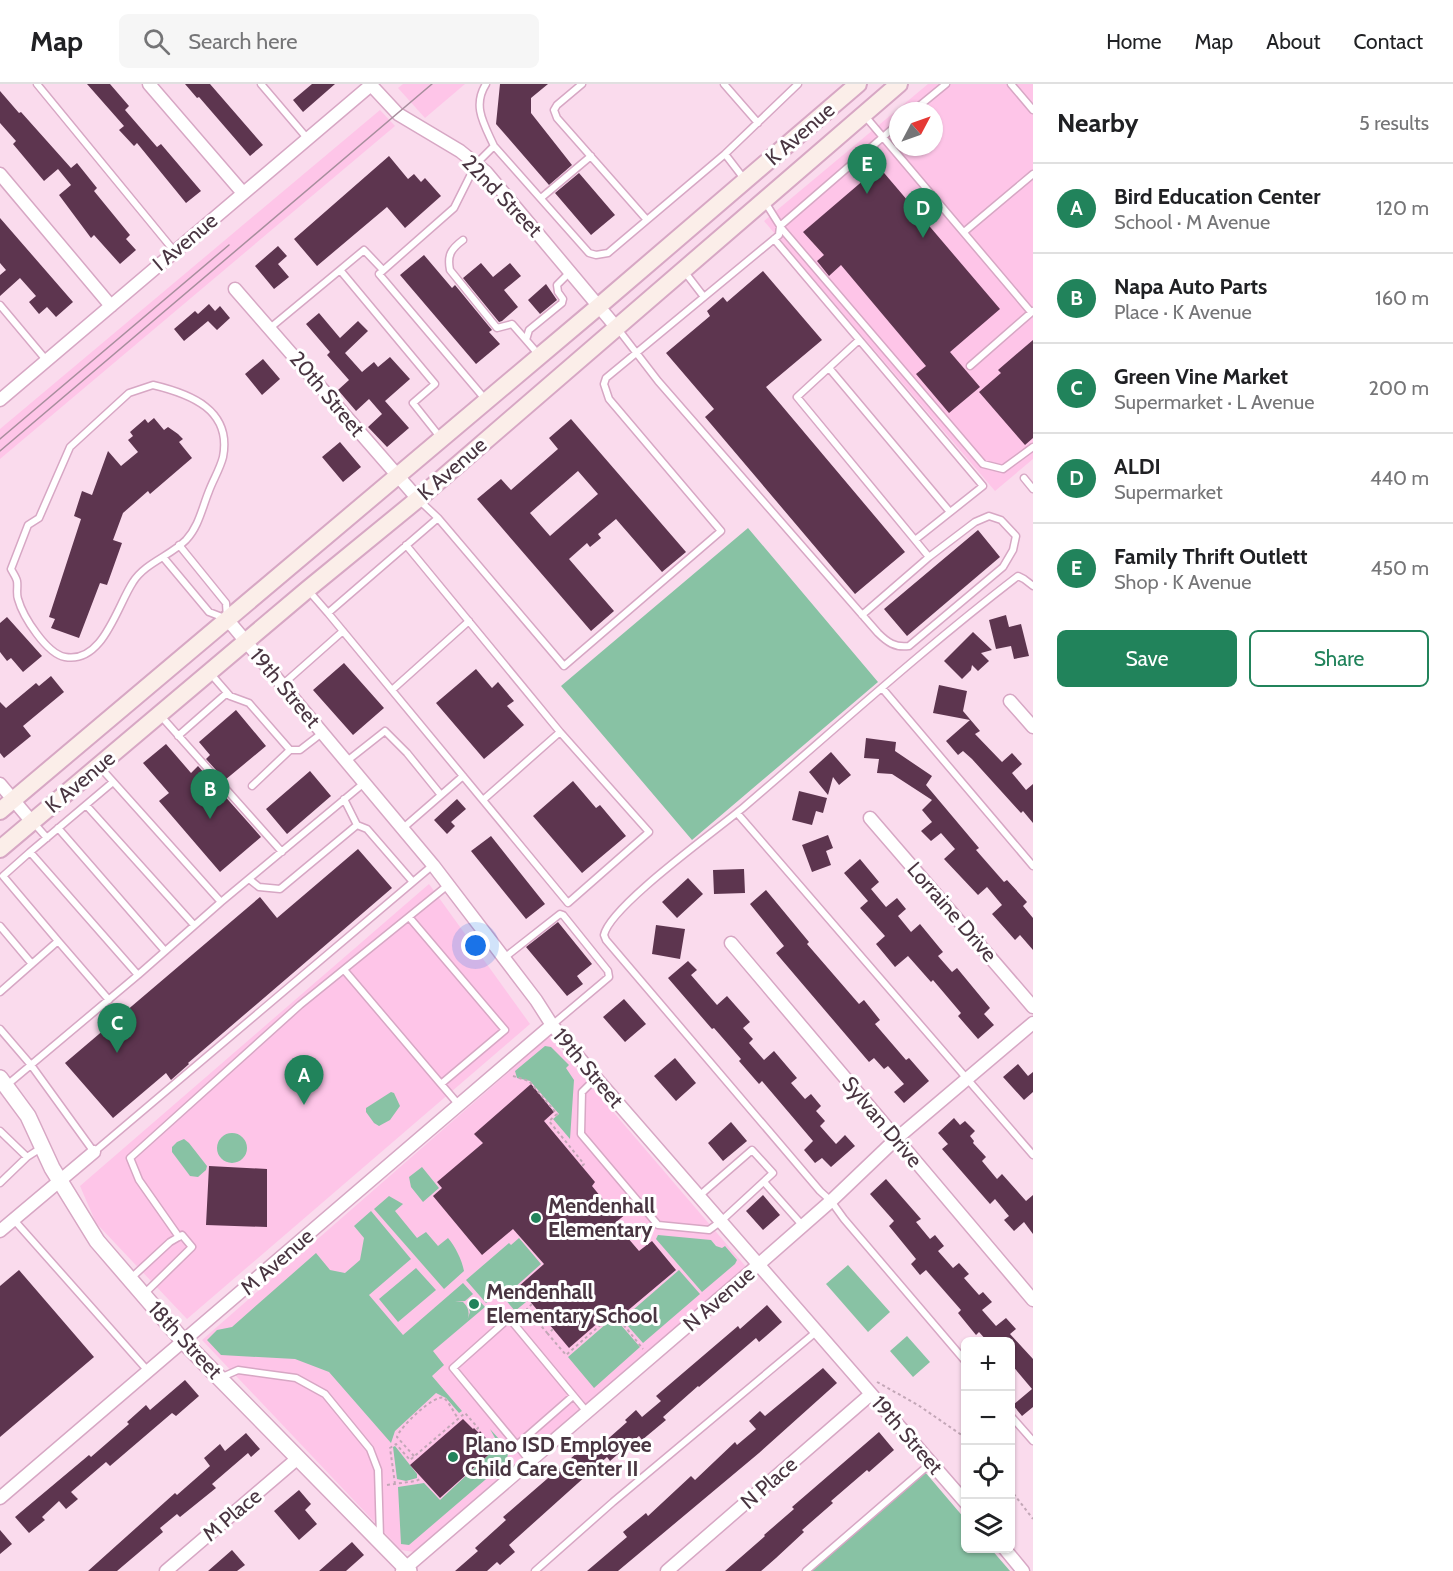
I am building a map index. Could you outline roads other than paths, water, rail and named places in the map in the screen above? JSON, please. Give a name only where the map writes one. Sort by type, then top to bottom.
[{"type":"main road","name":"K Avenue","points":[[0,849],[418,499],[899,84]]},
{"type":"main road","name":"K Avenue","points":[[0,810],[599,306],[851,88]]},
{"type":"main road","points":[[851,88],[864,115]]},
{"type":"main road","points":[[746,180],[764,201]]},
{"type":"street","points":[[149,84],[243,193]]},
{"type":"street","name":"I Avenue","points":[[0,400],[371,84]]},
{"type":"street","name":"22nd Street","points":[[371,84],[398,114],[460,151],[486,172],[616,327]]},
{"type":"street","points":[[0,174],[111,306]]},
{"type":"street","name":"20th Street","points":[[235,289],[418,499]]},
{"type":"street","name":"19th Street","points":[[227,619],[432,865],[552,1025],[596,1078],[963,1499]]},
{"type":"street","points":[[1010,701],[1033,727]]},
{"type":"street","points":[[0,784],[33,822]]},
{"type":"street","name":"Lorraine Drive","points":[[870,818],[1033,1007]]},
{"type":"street","name":"Sylvan Drive","points":[[731,943],[1033,1300]]},
{"type":"street","name":"N Avenue","points":[[405,1570],[758,1265],[897,1139],[1033,1023]]},
{"type":"street","name":"M Avenue","points":[[0,1498],[552,1025]]},
{"type":"street","name":"18th Street","points":[[3,1082],[28,1116],[59,1181],[97,1241],[184,1342],[405,1570]]},
{"type":"street","points":[[1,1229],[94,1152]]},
{"type":"street","name":"N Place","points":[[667,1571],[872,1394]]},
{"type":"street","name":"M Place","points":[[166,1571],[298,1458]]},
{"type":"street","points":[[1008,1553],[1023,1571]]},
{"type":"lane","points":[[37,84],[175,252]]},
{"type":"lane","points":[[261,84],[307,138]]},
{"type":"lane","points":[[486,84],[478,105],[494,146],[589,253],[596,255],[608,253],[647,220],[725,153],[798,84]]},
{"type":"lane","points":[[582,84],[557,105],[554,110],[557,118],[647,220]]},
{"type":"lane","points":[[724,84],[758,123]]},
{"type":"lane","points":[[924,102],[946,84]]},
{"type":"lane","points":[[1011,84],[1033,110]]},
{"type":"lane","points":[[864,115],[1032,311],[970,366]]},
{"type":"lane","points":[[418,499],[438,518],[564,666],[721,531],[609,399],[604,384],[606,378],[779,235],[780,226],[889,131]]},
{"type":"lane","points":[[486,401],[379,274],[454,208],[476,164],[494,146]]},
{"type":"lane","points":[[725,153],[746,180]]},
{"type":"lane","points":[[541,198],[591,156]]},
{"type":"lane","points":[[964,232],[1033,174]]},
{"type":"lane","points":[[764,201],[780,226],[983,464],[1003,469],[1033,447]]},
{"type":"lane","points":[[774,239],[983,486],[915,540]]},
{"type":"lane","points":[[463,240],[452,248],[448,258],[450,270],[497,328],[512,324],[540,356]]},
{"type":"lane","points":[[270,328],[364,250],[383,270]]},
{"type":"lane","points":[[340,270],[435,384],[413,403],[441,439]]},
{"type":"lane","points":[[526,340],[529,330],[562,303],[557,285],[571,271]]},
{"type":"lane","points":[[684,271],[704,297]]},
{"type":"lane","points":[[0,305],[47,361]]},
{"type":"lane","points":[[616,327],[658,381],[862,615],[886,641],[899,648],[909,646],[1003,567],[1013,550],[1016,536],[1001,520],[989,516],[975,522],[929,557],[862,615]]},
{"type":"lane","points":[[859,340],[797,397],[929,557]]},
{"type":"lane","points":[[829,368],[950,512]]},
{"type":"lane","points":[[153,386],[174,390],[199,400],[213,415],[222,431],[224,442],[222,459],[195,529],[164,558],[142,570],[101,640],[88,654],[78,658],[63,657],[51,651],[40,638],[17,598],[17,582],[11,569],[28,525],[39,518],[70,447],[129,393],[153,386]]},
{"type":"lane","points":[[1024,478],[1033,489]]},
{"type":"lane","points":[[328,613],[438,518]]},
{"type":"lane","points":[[164,558],[209,612],[227,619],[226,603],[179,545]]},
{"type":"lane","points":[[308,589],[568,903],[649,832],[560,732],[406,545]]},
{"type":"lane","points":[[961,1356],[851,1228],[831,1200],[820,1191],[668,1014],[606,940],[604,934],[609,923],[633,898],[1018,576],[1033,586]]},
{"type":"lane","points":[[392,690],[469,621]]},
{"type":"lane","points":[[282,685],[343,631]]},
{"type":"lane","points":[[209,673],[230,696],[249,703],[290,750]]},
{"type":"lane","points":[[882,688],[1033,866]]},
{"type":"lane","points":[[178,736],[227,693]]},
{"type":"lane","points":[[159,715],[282,852]]},
{"type":"lane","points":[[346,762],[385,731],[407,753],[441,795]]},
{"type":"lane","points":[[483,800],[560,732]]},
{"type":"lane","points":[[252,786],[290,750],[300,750],[322,733]]},
{"type":"lane","points":[[99,766],[221,903]]},
{"type":"lane","points":[[402,829],[463,776]]},
{"type":"lane","points":[[109,1000],[3,876],[113,782]]},
{"type":"lane","points":[[3,1082],[31,1065],[364,783]]},
{"type":"lane","points":[[344,799],[357,825],[367,829],[413,882]]},
{"type":"lane","points":[[87,804],[194,926]]},
{"type":"lane","points":[[737,813],[1033,1155]]},
{"type":"lane","points":[[33,822],[46,838]]},
{"type":"lane","points":[[249,879],[259,887],[280,889],[357,825]]},
{"type":"lane","points":[[58,828],[165,951]]},
{"type":"lane","points":[[30,852],[138,975]]},
{"type":"lane","points":[[0,1029],[31,1065],[94,1152],[432,865]]},
{"type":"lane","points":[[0,887],[8,881]]},
{"type":"lane","points":[[178,1237],[140,1180],[130,1158],[300,1005],[345,971],[448,885]]},
{"type":"lane","points":[[504,958],[560,914],[608,971],[609,977],[552,1025]]},
{"type":"lane","points":[[409,917],[505,1030],[441,1084]]},
{"type":"lane","points":[[0,926],[32,964]]},
{"type":"lane","points":[[0,992],[58,941]]},
{"type":"lane","points":[[345,971],[459,1105]]},
{"type":"lane","points":[[596,1078],[582,1092],[581,1134],[658,1225],[709,1230],[764,1182],[772,1171],[752,1150],[699,1196]]},
{"type":"lane","points":[[0,1131],[27,1157]]},
{"type":"lane","points":[[0,1183],[27,1157],[43,1147]]},
{"type":"lane","points":[[764,1182],[802,1226]]},
{"type":"lane","points":[[13,1220],[149,1372]]},
{"type":"lane","points":[[130,1279],[170,1242],[182,1235],[192,1247],[143,1294]]},
{"type":"lane","points":[[531,1461],[453,1368],[509,1318],[587,1412]]},
{"type":"lane","points":[[536,1571],[613,1502],[816,1332]]},
{"type":"lane","points":[[220,1378],[238,1370],[296,1378],[324,1394],[370,1449],[378,1470],[380,1536],[378,1540]]},
{"type":"lane","points":[[517,1445],[573,1396]]},
{"type":"lane","points":[[1015,1420],[1033,1441]]},
{"type":"lane","points":[[806,1571],[932,1463]]},
{"type":"tram line","points":[[0,451],[432,84]]},
{"type":"tram line","points":[[0,439],[229,245]]},
{"type":"place","name":"Family Thrift Outlett","points":[[867,194]]},
{"type":"place","name":"ALDI","points":[[923,238]]},
{"type":"place","name":"Napa Auto Parts","points":[[210,819]]},
{"type":"place","name":"Green Vine Market","points":[[117,1053]]},
{"type":"place","name":"Bird Education Center","points":[[304,1105]]},
{"type":"place","name":"Mendenhall Elementary","points":[[536,1218]]},
{"type":"place","name":"Mendenhall Elementary School","points":[[474,1304]]},
{"type":"place","name":"Plano ISD Employee Child Care Center II","points":[[453,1457]]}]
